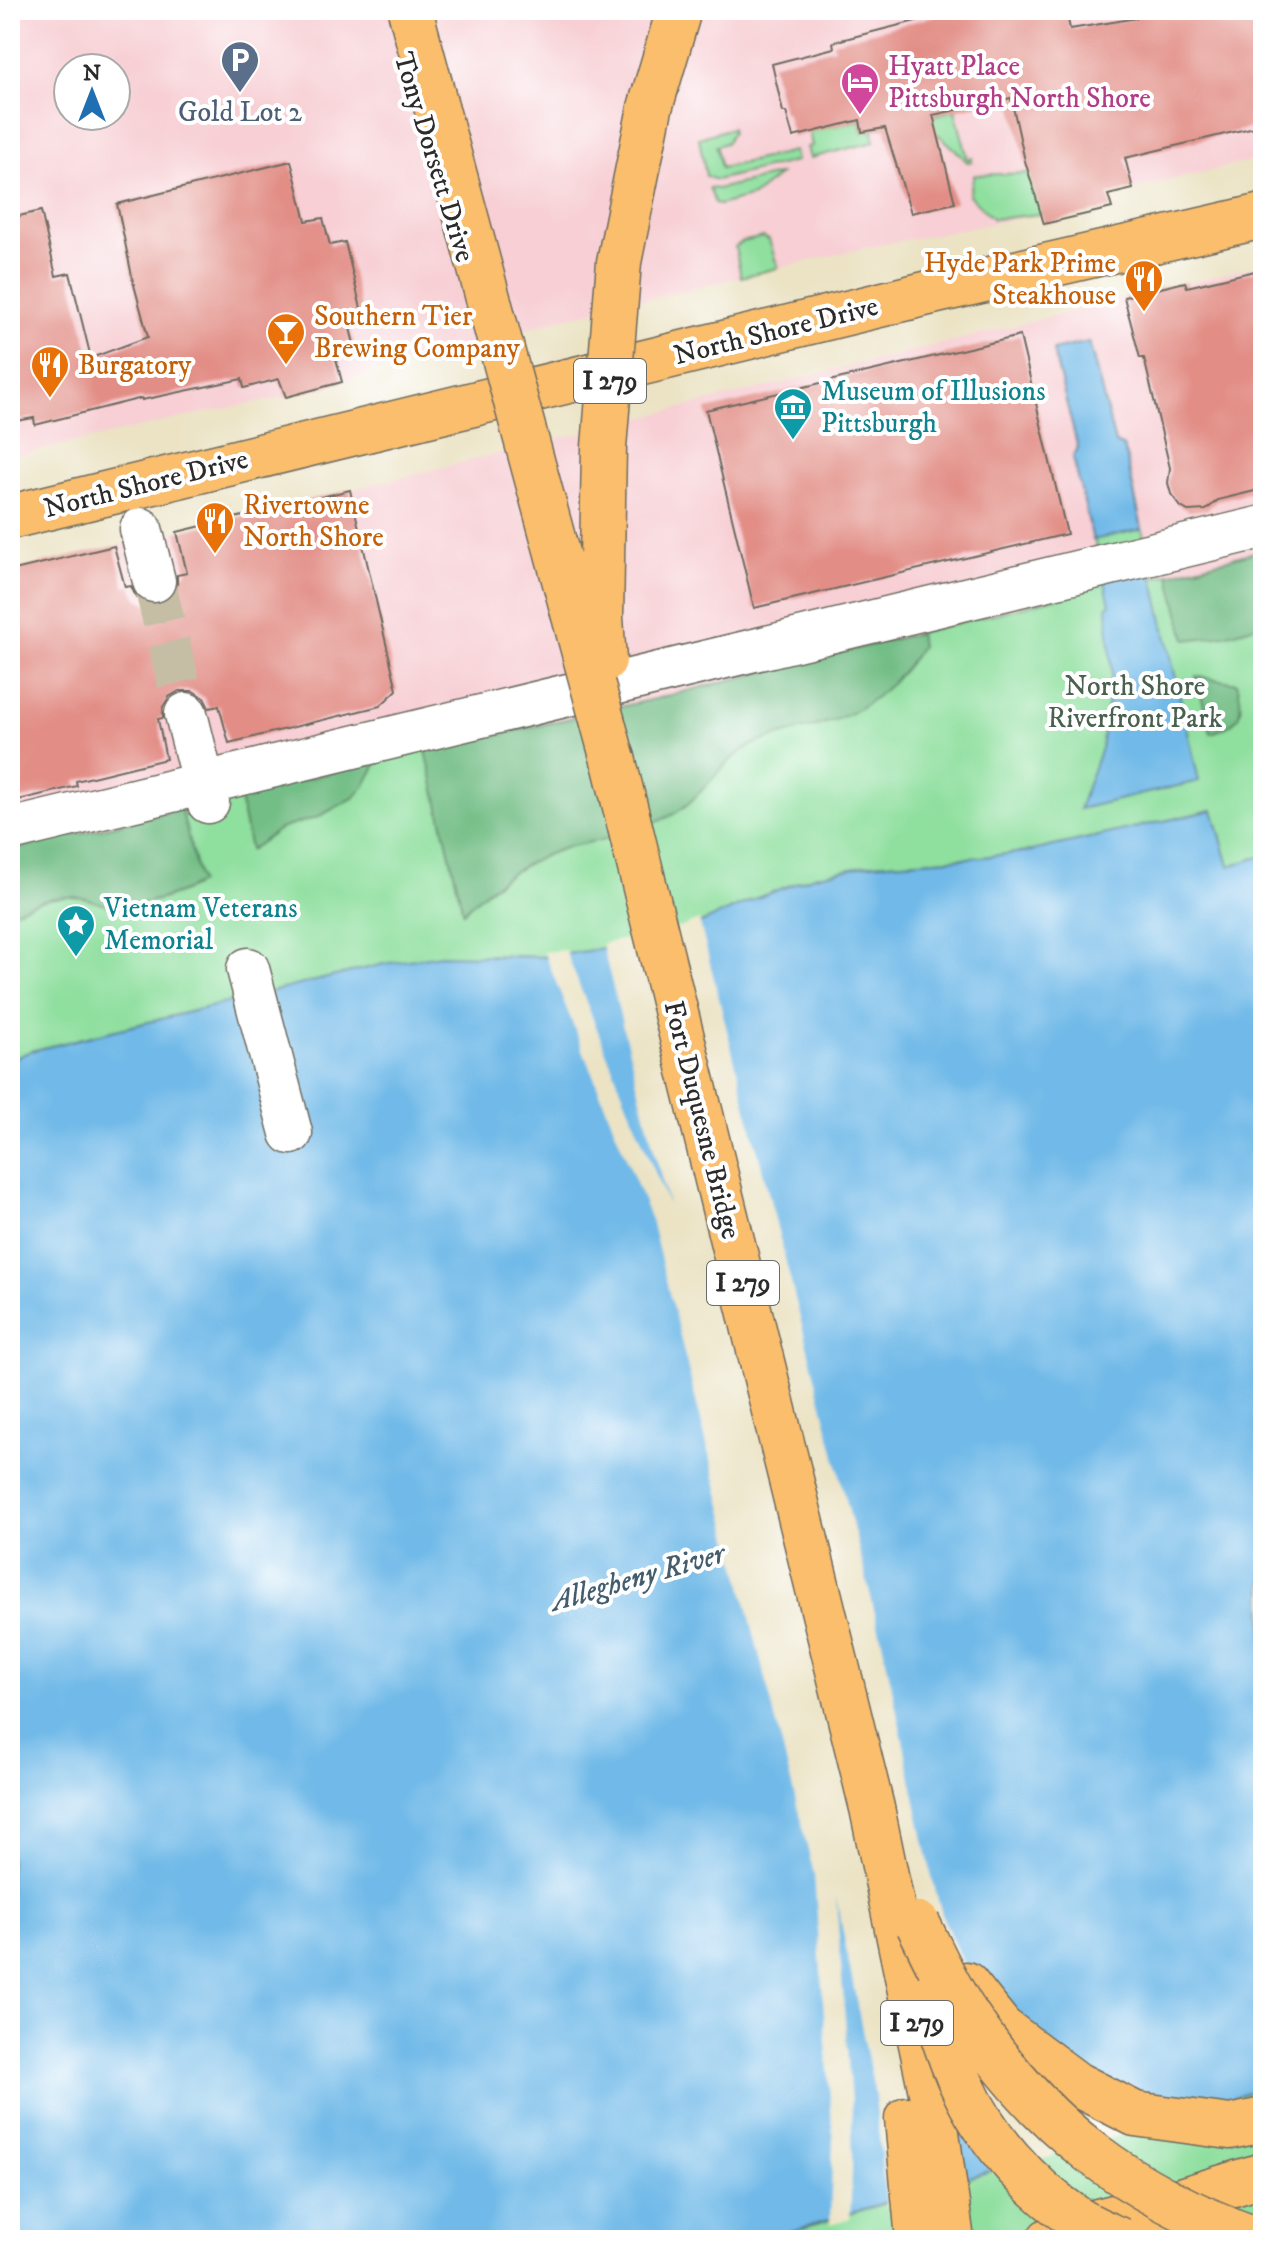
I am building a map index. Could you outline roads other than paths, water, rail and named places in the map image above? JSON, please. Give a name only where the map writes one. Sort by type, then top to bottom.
[{"type":"main road","points":[[398,10],[476,230]]},
{"type":"main road","points":[[410,10],[613,759]]},
{"type":"main road","points":[[423,10],[476,230],[563,550],[613,759]]},
{"type":"main road","name":"I 279","points":[[613,759],[601,602],[604,447],[619,262],[650,108],[678,10]]},
{"type":"main road","name":"North Shore Drive","points":[[10,517],[937,291],[1263,216]]},
{"type":"main road","name":"Fort Duquesne Bridge","points":[[613,759],[871,1807]]},
{"type":"main road","points":[[871,1807],[918,1924],[961,2008],[1031,2099],[1092,2155],[1152,2194],[1214,2224],[1248,2228]]},
{"type":"main road","points":[[871,1807],[900,1918],[960,2082],[978,2117],[1000,2147],[1051,2200],[1078,2220],[1120,2240]]},
{"type":"main road","name":"I 279","points":[[871,1807],[903,2074],[918,2240]]},
{"type":"main road","name":"I 279","points":[[871,1807],[932,2097],[952,2240]]},
{"type":"main road","points":[[918,1924],[1001,2028],[1076,2084],[1135,2114],[1230,2127],[1263,2120]]},
{"type":"main road","points":[[929,1996],[979,2068],[1013,2107],[1069,2156],[1100,2177],[1139,2196],[1177,2211],[1248,2228]]},
{"type":"main road","points":[[1049,2240],[1074,2227],[1263,2175]]},
{"type":"main road","points":[[1105,2240],[1177,2201]]},
{"type":"street","name":"Tony Dorsett Drive","points":[[388,10],[508,397]]},
{"type":"street","points":[[10,830],[206,793],[1148,553],[1263,527]]},
{"type":"street","points":[[141,529],[154,581]]},
{"type":"street","points":[[186,714],[206,793]]},
{"type":"street","points":[[248,969],[291,1133]]},
{"type":"water","points":[[1089,342],[1115,443],[1124,447],[1142,529],[1093,540],[1073,457],[1078,448],[1053,350]]},
{"type":"water","points":[[1151,568],[1199,781],[1079,809],[1101,748],[1112,672],[1107,607],[1110,604],[1104,579]]},
{"type":"water","name":"Allegheny River","points":[[1213,810],[1229,866],[1263,856],[1263,2088],[762,2240],[10,2240],[10,1060],[31,1051],[384,964],[440,955],[547,957],[593,950],[683,931],[814,876],[871,864],[1032,851]]},
{"type":"tunnel","points":[[154,581],[186,714]]},
{"type":"place","name":"Gold Lot 2","points":[[240,94]]},
{"type":"place","name":"Hyatt Place Pittsburgh North Shore","points":[[860,116]]},
{"type":"place","name":"Hyde Park Prime Steakhouse","points":[[1144,313]]},
{"type":"place","name":"Southern Tier Brewing Company","points":[[286,366]]},
{"type":"place","name":"Burgatory","points":[[50,399]]},
{"type":"place","name":"Museum of Illusions Pittsburgh","points":[[793,441]]},
{"type":"place","name":"Rivertowne North Shore","points":[[215,555]]},
{"type":"place","name":"Vietnam Veterans Memorial","points":[[76,958]]},
{"type":"park label","name":"North Shore Riverfront Park","points":[[1135,702]]}]
